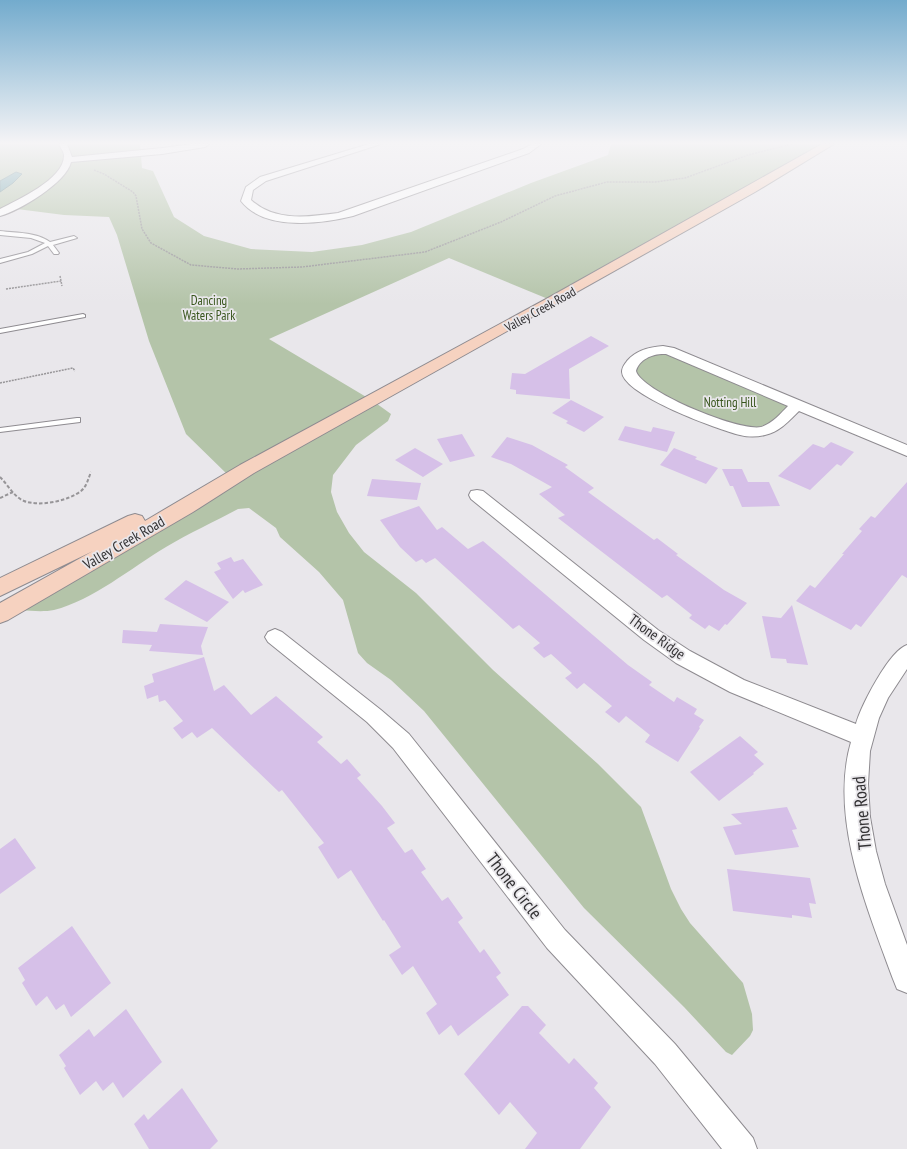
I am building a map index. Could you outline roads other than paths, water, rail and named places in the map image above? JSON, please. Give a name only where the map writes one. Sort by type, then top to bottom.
[{"type":"main road","name":"Valley Creek Road","points":[[0,614],[186,507],[247,469],[553,302],[738,198]]},
{"type":"main road","name":"Valley Creek Road","points":[[0,588],[176,501],[247,469]]},
{"type":"street","points":[[0,213],[28,198]]},
{"type":"street","points":[[247,198],[246,201],[251,207],[259,212],[274,216],[306,220],[349,214],[395,198]]},
{"type":"street","points":[[797,405],[771,428],[757,432],[742,431],[722,425],[646,391],[632,380],[628,372],[628,367],[650,351],[666,350],[907,451]]},
{"type":"street","name":"Thone Ridge","points":[[477,495],[651,635],[683,657],[737,686],[862,737]]},
{"type":"street","name":"Thone Circle","points":[[275,636],[374,716],[401,741],[542,922],[572,957],[665,1054],[742,1149]]},
{"type":"street","name":"Thone Road","points":[[907,653],[881,690],[868,719],[862,737],[858,757],[857,779],[862,841],[867,868],[882,917],[907,980]]},
{"type":"lane","points":[[0,233],[40,238],[54,248],[56,253]]},
{"type":"lane","points":[[0,261],[30,253],[48,244],[74,238]]},
{"type":"lane","points":[[0,331],[83,316]]},
{"type":"lane","points":[[0,430],[77,420]]},
{"type":"park label","name":"Dancing Waters Park","points":[[209,308]]},
{"type":"park label","name":"Notting Hill","points":[[730,402]]}]
